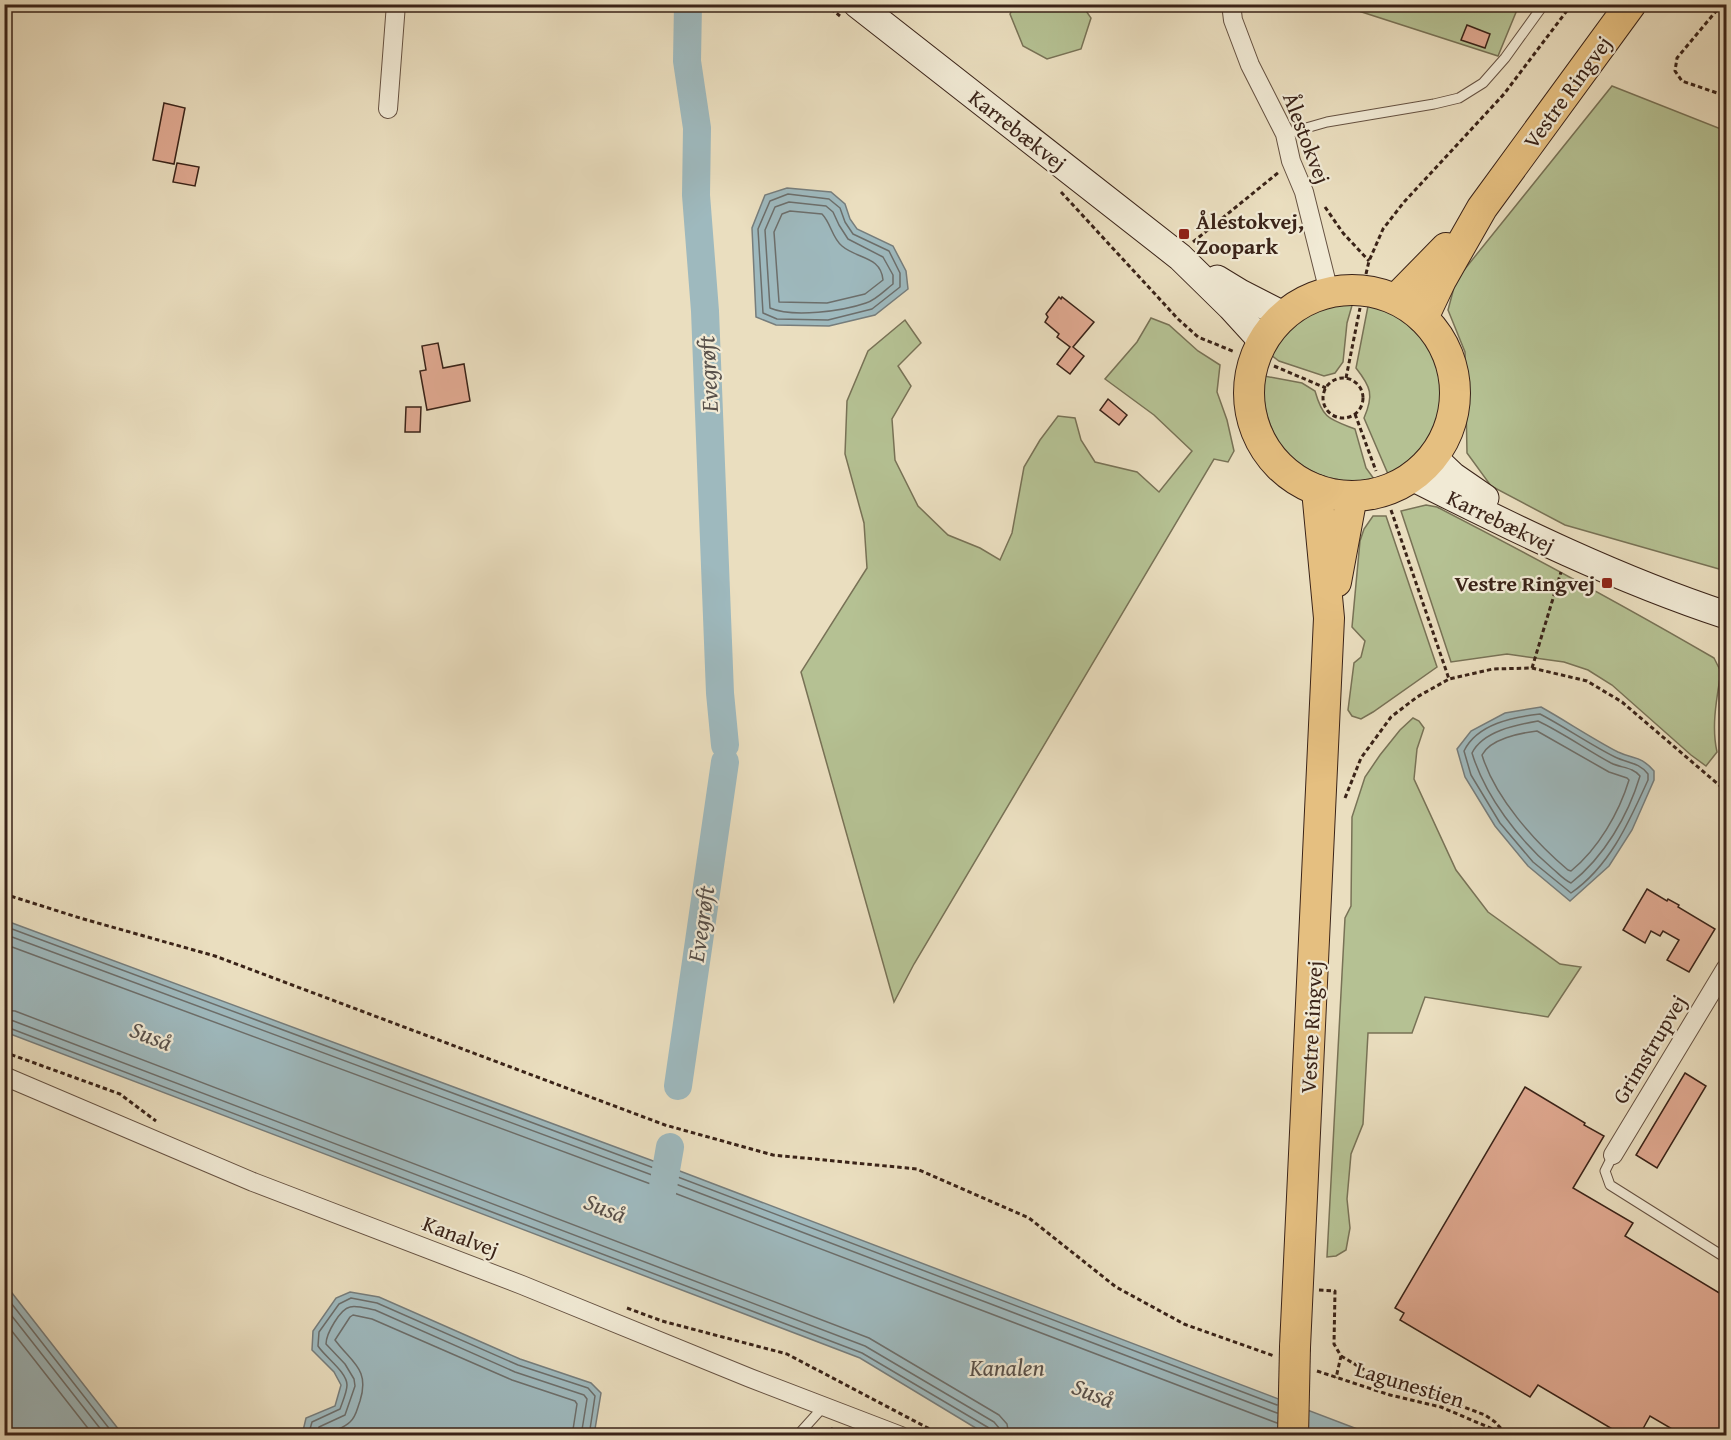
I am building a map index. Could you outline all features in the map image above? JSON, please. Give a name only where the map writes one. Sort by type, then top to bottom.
[{"type":"main road","name":"Vestre Ringvej","points":[[1396,299],[1426,271],[1482,208],[1631,4]]},
{"type":"main road","name":"Vestre Ringvej","points":[[1423,318],[1441,280],[1482,208]]},
{"type":"main road","points":[[1363,290],[1396,299],[1423,318],[1437,334],[1447,354],[1453,374],[1455,396],[1452,418],[1445,438],[1433,457],[1412,477],[1393,488],[1373,494],[1352,496],[1334,495],[1317,490],[1297,480],[1279,466],[1265,448],[1255,428],[1250,406],[1249,384],[1253,362],[1268,354],[1272,327],[1283,315],[1312,297],[1329,292],[1363,290]]},
{"type":"main road","name":"Vestre Ringvej","points":[[1317,490],[1329,618]]},
{"type":"main road","name":"Vestre Ringvej","points":[[1293,1436],[1288,1353],[1329,618],[1352,496]]},
{"type":"street","points":[[388,109],[396,4]]},
{"type":"street","name":"Ålestokvej","points":[[1231,4],[1233,21],[1250,64],[1284,134],[1291,161],[1304,192],[1329,292]]},
{"type":"street","name":"Karrebækvej","points":[[850,12],[1180,256],[1240,293],[1283,315]]},
{"type":"street","name":"Karrebækvej","points":[[1180,256],[1231,308],[1268,354]]},
{"type":"street","name":"Karrebækvej","points":[[1433,457],[1453,476],[1485,498],[1554,535],[1615,561],[1726,598]]},
{"type":"street","name":"Karrebækvej","points":[[1412,477],[1601,568],[1678,599],[1726,615]]},
{"type":"street","name":"Grimstrupvej","points":[[1613,1155],[1726,968]]},
{"type":"street","name":"Kanalvej","points":[[4,1076],[253,1182],[522,1285],[750,1378],[902,1436]]},
{"type":"lane","points":[[1505,4],[1511,6],[1511,4]]},
{"type":"lane","points":[[1284,134],[1327,122],[1459,98],[1483,83],[1505,58],[1544,4]]},
{"type":"lane","points":[[1613,1155],[1605,1171],[1610,1185],[1726,1258]]},
{"type":"lane","points":[[797,1436],[825,1406]]},
{"type":"path","points":[[825,4],[850,12]]},
{"type":"path","points":[[1366,274],[1383,229],[1404,202],[1504,94],[1572,4]]},
{"type":"path","points":[[1722,4],[1677,58],[1675,71],[1682,81],[1726,96]]},
{"type":"path","points":[[1180,256],[1194,241],[1291,161]]},
{"type":"path","points":[[1053,186],[1178,319],[1198,336],[1235,352]]},
{"type":"path","points":[[1304,192],[1325,207],[1343,233],[1369,261]]},
{"type":"path","points":[[1346,378],[1360,308]]},
{"type":"path","points":[[1268,354],[1326,388]]},
{"type":"path","points":[[1346,378],[1358,384],[1362,390],[1363,403],[1355,414],[1342,418],[1330,413],[1323,401],[1326,388],[1335,380],[1346,378]]},
{"type":"path","points":[[1355,414],[1376,471]]},
{"type":"path","points":[[1390,510],[1449,680]]},
{"type":"path","points":[[1532,668],[1561,570],[1567,573]]},
{"type":"path","points":[[1344,800],[1361,758],[1391,717],[1417,698],[1449,680],[1493,669],[1532,668],[1587,681],[1622,702],[1726,791]]},
{"type":"path","points":[[4,894],[215,956],[665,1125],[773,1155],[917,1168],[1029,1218],[1116,1287],[1184,1324],[1288,1353]]},
{"type":"path","points":[[4,1052],[120,1094],[158,1123]]},
{"type":"path","points":[[417,1226],[440,1232],[459,1242]]},
{"type":"path","name":"Lagunestien","points":[[1317,1290],[1335,1291],[1334,1344],[1341,1356],[1336,1378],[1390,1395],[1441,1407],[1508,1435]]},
{"type":"path","points":[[619,1305],[662,1321],[788,1354],[943,1436]]},
{"type":"path","points":[[1341,1356],[1373,1376],[1485,1415],[1508,1435]]},
{"type":"path","points":[[1314,1370],[1336,1378]]},
{"type":"green space","points":[[1015,5],[1082,5],[1091,18],[1081,49],[1047,59],[1023,46],[1010,14]]},
{"type":"green space","points":[[1340,5],[1519,5],[1498,56]]},
{"type":"green space","points":[[1612,86],[1726,131],[1726,571],[1565,525],[1491,486],[1467,453],[1465,352],[1448,310],[1456,280]]},
{"type":"green space","points":[[1353,302],[1347,323],[1343,362],[1335,373],[1324,376],[1279,361],[1271,355],[1284,334],[1301,319],[1321,308]]},
{"type":"green space","points":[[1373,304],[1401,317],[1422,336],[1436,359],[1442,383],[1440,409],[1431,434],[1414,456],[1388,474],[1364,418],[1370,397],[1368,386],[1356,368],[1368,306]]},
{"type":"green space","points":[[1151,318],[1169,325],[1198,351],[1220,365],[1217,392],[1227,420],[1234,451],[1228,462],[1214,459],[914,964],[894,1002],[801,672],[867,568],[864,523],[845,454],[847,401],[868,351],[905,320],[921,343],[898,366],[911,386],[892,419],[895,460],[918,506],[948,535],[980,548],[1000,560],[1012,533],[1024,467],[1058,416],[1075,418],[1081,440],[1095,462],[1137,472],[1159,492],[1192,451],[1154,415],[1105,379],[1137,342]]},
{"type":"green space","points":[[1264,376],[1302,383],[1315,391],[1328,417],[1355,429],[1366,468],[1374,479],[1350,481],[1327,477],[1308,469],[1291,457],[1278,441],[1269,422],[1264,400]]},
{"type":"green space","points":[[1426,505],[1437,507],[1507,543],[1714,658],[1721,672],[1716,701],[1715,742],[1717,752],[1706,766],[1612,685],[1588,670],[1564,662],[1507,654],[1451,662],[1401,511]]},
{"type":"green space","points":[[1373,516],[1386,516],[1437,667],[1361,719],[1352,716],[1348,710],[1354,663],[1361,657],[1365,641],[1352,627],[1360,541],[1364,529]]},
{"type":"green space","points":[[1413,718],[1419,721],[1424,728],[1417,749],[1414,779],[1456,870],[1488,912],[1560,964],[1581,967],[1548,1017],[1425,997],[1412,1033],[1368,1033],[1363,1124],[1351,1154],[1347,1199],[1350,1228],[1346,1250],[1336,1256],[1327,1257],[1345,918],[1351,906],[1352,817],[1365,777],[1400,730]]},
{"type":"water","points":[[787,188],[831,192],[845,204],[850,219],[857,229],[893,246],[906,271],[908,289],[875,315],[829,326],[776,325],[756,317],[752,228],[765,195]]},
{"type":"water","points":[[1541,707],[1618,752],[1641,760],[1654,771],[1654,780],[1632,830],[1609,866],[1570,901],[1528,866],[1495,826],[1465,777],[1457,749],[1471,731],[1505,713]]},
{"type":"water","name":"Kanalen","points":[[4,920],[664,1165],[1373,1435],[993,1435],[979,1430],[860,1358],[5,1032]]},
{"type":"water","points":[[5,1284],[123,1435],[5,1435]]},
{"type":"water","points":[[350,1292],[379,1297],[520,1359],[591,1383],[601,1393],[594,1435],[302,1435],[306,1418],[335,1406],[341,1385],[334,1372],[312,1350],[313,1331],[336,1298]]},
{"type":"building","points":[[1467,25],[1490,34],[1485,48],[1461,40]]},
{"type":"building","points":[[164,103],[185,108],[174,164],[153,160]]},
{"type":"building","points":[[177,163],[199,167],[195,186],[173,182]]},
{"type":"building","points":[[1059,297],[1094,322],[1073,347],[1084,356],[1070,374],[1057,364],[1070,347],[1057,337],[1059,334],[1045,322],[1048,317],[1046,314]]},
{"type":"building","points":[[438,343],[443,368],[464,364],[470,401],[427,410],[420,371],[426,370],[422,346]]},
{"type":"building","points":[[1108,399],[1127,415],[1119,425],[1100,410]]},
{"type":"building","points":[[406,407],[421,407],[420,432],[405,432]]},
{"type":"building","points":[[1647,889],[1679,905],[1678,907],[1715,929],[1689,972],[1667,960],[1679,940],[1663,931],[1660,936],[1651,931],[1645,943],[1623,930]]},
{"type":"building","points":[[1685,1073],[1706,1086],[1657,1168],[1636,1155]]},
{"type":"building","points":[[1525,1087],[1604,1136],[1573,1188],[1633,1223],[1625,1236],[1726,1297],[1726,1417],[1715,1436],[1684,1436],[1650,1416],[1639,1436],[1624,1436],[1538,1385],[1530,1397],[1400,1320],[1404,1313],[1395,1308]]},
{"type":"waterway","name":"Evegrøft","points":[[688,4],[687,61],[697,128],[696,195],[705,311],[720,693],[725,745]]},
{"type":"waterway","name":"Evegrøft","points":[[678,1086],[725,762]]},
{"type":"waterway","name":"Evegrøft","points":[[660,1204],[670,1147]]},
{"type":"place","name":"Ålestokvej, Zoopark","points":[[1184,234]]},
{"type":"place","name":"Vestre Ringvej","points":[[1607,583]]},
{"type":"water label","name":"Suså","points":[[151,1036]]},
{"type":"water label","name":"Suså","points":[[605,1208]]},
{"type":"water label","name":"Suså","points":[[1093,1393]]}]
